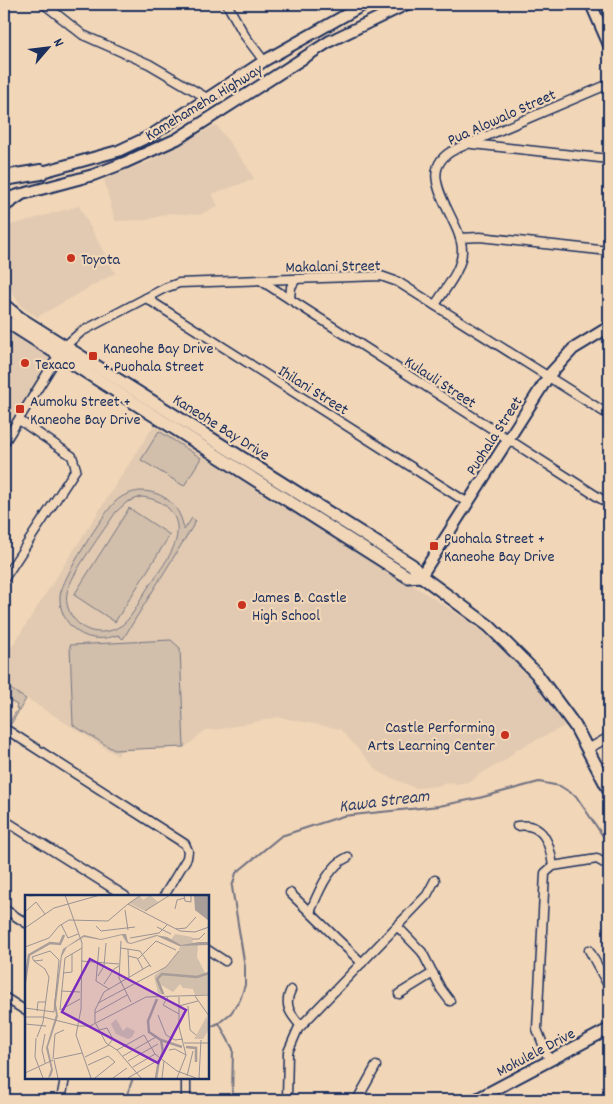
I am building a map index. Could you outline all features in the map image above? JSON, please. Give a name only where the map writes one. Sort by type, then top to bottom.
[{"type":"highway","points":[[4,178],[41,172]]},
{"type":"main road","name":"Kamehameha Highway","points":[[4,199],[65,183],[133,159],[177,139],[315,50],[364,23],[407,4]]},
{"type":"main road","points":[[591,4],[609,45]]},
{"type":"main road","name":"Kamehameha Highway","points":[[4,185],[60,166],[118,151],[143,139],[264,61],[362,5]]},
{"type":"main road","points":[[362,5],[364,23]]},
{"type":"main road","points":[[208,98],[218,113]]},
{"type":"main road","points":[[60,166],[65,183]]},
{"type":"main road","points":[[4,206],[20,195]]},
{"type":"main road","name":"Kaneohe Bay Drive","points":[[4,304],[62,351]]},
{"type":"main road","name":"Kaneohe Bay Drive","points":[[4,320],[62,351],[345,530],[412,565],[421,576],[474,614],[516,652],[554,695],[588,749],[609,790]]},
{"type":"main road","name":"Puohala Street","points":[[421,576],[548,377],[573,350],[609,327]]},
{"type":"main road","name":"Mokulele Drive","points":[[475,1100],[609,1029]]},
{"type":"street","points":[[44,4],[82,35],[149,64],[208,98]]},
{"type":"street","points":[[227,4],[245,36],[264,61]]},
{"type":"street","name":"Pua Alowalo Street","points":[[435,305],[460,264],[462,253],[460,238],[439,190],[436,175],[444,158],[452,151],[609,84]]},
{"type":"street","points":[[470,143],[609,159]]},
{"type":"street","points":[[460,238],[480,237],[609,250]]},
{"type":"street","name":"Makalani Street","points":[[62,351],[82,332],[179,283],[387,277],[398,282],[609,415]]},
{"type":"street","points":[[290,300],[291,287],[296,279]]},
{"type":"street","name":"Kulauli Street","points":[[260,280],[609,504]]},
{"type":"street","name":"Ihilani Street","points":[[146,298],[468,503]]},
{"type":"street","points":[[4,443],[62,351]]},
{"type":"street","points":[[4,579],[76,469],[72,456],[19,420]]},
{"type":"street","points":[[4,728],[185,844],[188,851],[187,858],[165,895]]},
{"type":"street","points":[[588,749],[609,737]]},
{"type":"street","points":[[4,820],[123,895]]},
{"type":"street","points":[[517,826],[532,826],[544,834],[550,847],[553,866]]},
{"type":"street","points":[[310,912],[318,893],[335,866],[348,857]]},
{"type":"street","points":[[549,1060],[539,1038],[536,1024],[544,876],[548,869],[553,866],[598,859],[609,866]]},
{"type":"street","points":[[287,1100],[288,1052],[301,1026],[427,895],[435,880]]},
{"type":"street","points":[[290,893],[362,963]]},
{"type":"street","points":[[4,909],[25,922]]},
{"type":"street","points":[[397,926],[419,947],[440,989],[450,1001]]},
{"type":"street","points":[[589,950],[609,987]]},
{"type":"street","points":[[209,951],[225,961]]},
{"type":"street","points":[[399,994],[433,973]]},
{"type":"street","points":[[291,990],[288,998],[288,1008],[301,1026]]},
{"type":"street","points":[[4,997],[25,1011]]},
{"type":"street","points":[[357,1100],[376,1066]]},
{"type":"street","points":[[61,1100],[65,1079]]},
{"type":"street","points":[[186,1079],[186,1100]]},
{"type":"shaded area","points":[[216,125],[246,165],[254,179],[212,194],[218,206],[199,215],[170,213],[147,220],[115,221],[104,179],[148,162]]},
{"type":"shaded area","points":[[79,206],[115,273],[37,317],[22,307],[4,280],[4,227]]},
{"type":"shaded area","points":[[4,323],[50,355],[52,360],[4,437]]},
{"type":"shaded area","name":"James B. Castle High School","points":[[156,422],[469,621],[499,645],[526,671],[567,725],[516,750],[506,760],[478,775],[472,781],[457,784],[451,782],[437,786],[415,788],[379,772],[340,729],[278,717],[221,729],[205,730],[186,747],[121,750],[118,756],[4,684],[4,659]]},
{"type":"green space","points":[[159,431],[201,458],[184,486],[141,460]]},
{"type":"green space","points":[[140,491],[157,494],[170,502],[179,514],[184,530],[192,518],[196,521],[123,639],[118,635],[108,638],[87,637],[74,629],[64,616],[60,601],[62,588],[84,547],[110,508],[121,497]],"holes":[[[141,497],[156,500],[168,508],[175,518],[176,539],[166,561],[126,621],[112,630],[95,632],[80,625],[74,618],[68,608],[67,593],[74,575],[116,512],[127,502]]]},
{"type":"green space","points":[[129,508],[170,535],[115,622],[74,595]]},
{"type":"green space","points":[[171,640],[180,648],[184,747],[114,750],[73,725],[70,645]]},
{"type":"green space","points":[[9,688],[26,699],[11,724],[9,723],[18,709],[16,708],[17,705],[7,699],[4,703],[4,697]]},
{"type":"waterway","name":"Kawa Stream","points":[[232,1100],[233,1049],[219,1023],[231,1013],[240,1000],[245,985],[245,967],[232,887],[236,873],[281,836],[343,816],[439,806],[479,798],[539,782],[560,786],[576,796],[609,845]]},
{"type":"waterway","points":[[209,1028],[219,1023]]},
{"type":"waterway","points":[[125,1100],[133,1079]]},
{"type":"waterway","points":[[28,1100],[40,1097],[58,1099]]},
{"type":"waterway","points":[[62,1099],[70,1100]]},
{"type":"place","name":"Toyota","points":[[71,258]]},
{"type":"place","name":"Kaneohe Bay Drive + Puohala Street","points":[[93,356]]},
{"type":"place","name":"Texaco","points":[[25,363]]},
{"type":"place","name":"Aumoku Street + Kaneohe Bay Drive","points":[[20,409]]},
{"type":"place","name":"Puohala Street + Kaneohe Bay Drive","points":[[434,546]]},
{"type":"place","name":"James B. Castle High School","points":[[242,605]]},
{"type":"place","name":"Castle Performing Arts Learning Center","points":[[505,735]]}]
